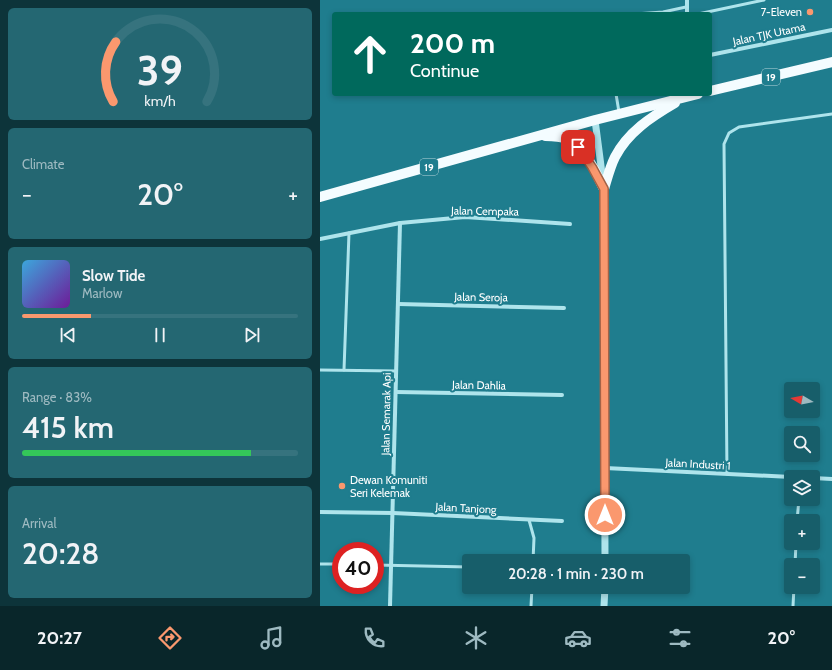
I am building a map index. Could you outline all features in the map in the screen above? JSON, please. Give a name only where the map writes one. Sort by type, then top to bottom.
[{"type":"main road","name":"19","points":[[712,91],[832,62]]},
{"type":"main road","name":"19","points":[[320,197],[595,120],[689,96]]},
{"type":"main road","points":[[604,189],[614,158],[631,134],[684,97]]},
{"type":"main road","points":[[538,136],[566,139],[578,147],[592,167],[604,189]]},
{"type":"street","points":[[687,0],[687,12]]},
{"type":"street","name":"Jalan TJK Utama","points":[[712,55],[832,30]]},
{"type":"street","points":[[595,120],[604,189],[605,554]]},
{"type":"street","name":"Jalan Cempaka","points":[[320,239],[400,223],[465,217],[570,224]]},
{"type":"street","name":"Jalan Semarak Api","points":[[390,606],[400,223]]},
{"type":"street","name":"Jalan Seroja","points":[[398,304],[564,308]]},
{"type":"street","name":"Jalan Dahlia","points":[[396,392],[562,395]]},
{"type":"street","name":"Jalan Industri 1","points":[[605,468],[784,477]]},
{"type":"street","points":[[820,478],[832,479]]},
{"type":"street","name":"Jalan Tanjong","points":[[320,512],[393,513],[562,521]]},
{"type":"street","points":[[604,594],[604,606]]},
{"type":"lane","points":[[707,12],[764,0]]},
{"type":"lane","points":[[668,12],[686,7]]},
{"type":"lane","points":[[616,96],[619,114]]},
{"type":"lane","points":[[727,474],[724,144],[730,133],[740,128],[832,114]]},
{"type":"lane","points":[[344,370],[349,233]]},
{"type":"lane","points":[[320,370],[396,371]]},
{"type":"lane","points":[[529,520],[534,538],[533,554]]},
{"type":"lane","points":[[320,564],[332,564]]},
{"type":"lane","points":[[384,565],[462,567]]},
{"type":"lane","points":[[531,606],[532,594]]},
{"type":"lane","points":[[793,606],[794,594]]},
{"type":"place","name":"7-Eleven","points":[[810,12]]},
{"type":"place","name":"Dewan Komuniti Seri Kelemak","points":[[342,486]]},
{"type":"route","points":[[578,147],[586,156],[604,189],[605,515]]}]
